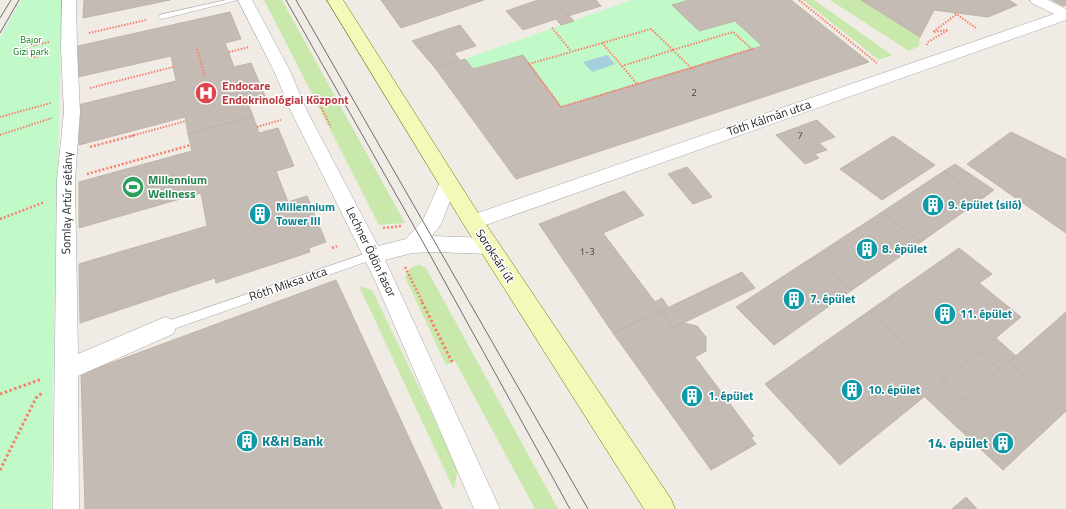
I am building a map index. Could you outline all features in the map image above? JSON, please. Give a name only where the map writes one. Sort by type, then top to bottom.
[{"type":"main road","name":"Soroksári út","points":[[335,0],[488,246],[661,509]]},
{"type":"street","name":"Somlay Artúr sétány","points":[[66,509],[66,187],[67,152],[72,101],[69,0]]},
{"type":"street","name":"Lechner Ödön fasor","points":[[245,0],[282,71],[299,111],[373,255],[487,509]]},
{"type":"street","points":[[1037,0],[1066,15]]},
{"type":"street","name":"Tóth Kálmán utca","points":[[473,222],[1066,15]]},
{"type":"street","points":[[404,247],[431,224],[448,183]]},
{"type":"street","name":"Róth Miksa utca","points":[[373,255],[404,247],[435,244],[488,246]]},
{"type":"street","points":[[67,370],[165,327]]},
{"type":"lane","points":[[162,17],[235,0]]},
{"type":"lane","name":"Róth Miksa utca","points":[[165,327],[373,255]]},
{"type":"path","points":[[799,0],[879,64]]},
{"type":"path","points":[[925,49],[928,42],[948,30],[933,32],[956,14],[969,23]]},
{"type":"path","points":[[69,38],[162,17]]},
{"type":"path","points":[[552,28],[571,51]]},
{"type":"path","points":[[622,66],[672,50],[734,32],[752,49],[691,68],[561,107],[529,64],[651,28],[672,50],[691,68]]},
{"type":"path","points":[[602,43],[637,84]]},
{"type":"path","points":[[197,49],[205,76]]},
{"type":"path","points":[[0,117],[72,101],[173,67]]},
{"type":"path","points":[[316,97],[334,132]]},
{"type":"path","points":[[248,104],[270,98]]},
{"type":"path","points":[[0,135],[72,101]]},
{"type":"path","points":[[257,127],[281,120]]},
{"type":"path","points":[[67,152],[186,121]]},
{"type":"path","points":[[0,219],[66,187],[191,145]]},
{"type":"path","points":[[379,222],[383,228],[404,247],[452,362]]},
{"type":"path","points":[[383,228],[406,225]]},
{"type":"path","points":[[332,248],[337,246]]},
{"type":"path","points":[[0,394],[67,370]]},
{"type":"path","points":[[0,470],[36,398],[67,370]]},
{"type":"green space","name":"Bajor Gizi park","points":[[21,0],[62,0],[53,360],[51,509],[0,509],[0,38]]},
{"type":"green space","points":[[264,0],[282,0],[405,223],[379,225]]},
{"type":"green space","points":[[632,0],[689,0],[673,5],[699,31],[735,21],[762,46],[561,107],[523,55],[473,69],[465,59]]},
{"type":"green space","points":[[803,0],[814,0],[892,55],[879,60]]},
{"type":"green space","points":[[830,0],[861,0],[920,37],[919,46],[909,51]]},
{"type":"green space","points":[[420,265],[426,268],[558,509],[535,509],[455,361],[446,365],[405,277],[411,268]]},
{"type":"green space","points":[[359,286],[372,290],[458,468],[454,490]]},
{"type":"water","points":[[607,55],[615,64],[592,72],[583,62]]},
{"type":"building","points":[[84,0],[170,0],[83,18]]},
{"type":"building","points":[[381,0],[484,0],[401,28]]},
{"type":"building","points":[[538,0],[554,0],[574,21],[561,25],[556,19],[523,30],[506,11]]},
{"type":"building","points":[[554,0],[596,0],[601,6],[568,16]]},
{"type":"building","points":[[689,0],[791,0],[869,62],[516,179],[435,68],[465,59],[473,69],[523,55],[561,107],[762,46],[735,21],[699,31],[672,5]]},
{"type":"building","points":[[861,0],[1009,0],[1017,5],[988,17],[934,10],[920,37]]},
{"type":"building","points":[[1052,0],[1066,0],[1066,5],[1063,6]]},
{"type":"building","points":[[230,12],[241,39],[225,43],[234,67],[251,63],[265,96],[247,101],[253,116],[188,134],[185,117],[79,145],[78,105],[176,81],[171,56],[78,77],[78,46]]},
{"type":"building","points":[[460,25],[476,46],[454,53],[460,60],[435,68],[412,41]]},
{"type":"building","name":"Millennium Tower III","points":[[253,116],[259,133],[278,128],[294,166],[276,171],[288,202],[307,196],[326,242],[309,248],[310,252],[216,283],[215,278],[80,323],[79,264],[207,226],[201,193],[79,228],[79,182],[192,151],[188,134]]},
{"type":"building","points":[[817,120],[835,137],[819,143],[827,150],[815,154],[819,158],[805,164],[776,135]]},
{"type":"building","points":[[1011,132],[1066,159],[1066,233],[967,164]]},
{"type":"building","points":[[893,136],[935,165],[882,200],[840,169]]},
{"type":"building","points":[[955,164],[994,190],[983,198],[944,171]]},
{"type":"building","points":[[687,167],[712,197],[693,204],[668,174]]},
{"type":"building","name":"9. épület (siló)","points":[[944,171],[983,198],[921,242],[882,212]]},
{"type":"building","points":[[624,191],[644,215],[603,233],[655,302],[662,298],[668,307],[613,333],[539,224]]},
{"type":"building","name":"8. épület","points":[[882,212],[921,242],[852,290],[813,257]]},
{"type":"building","name":"11. épület","points":[[959,248],[992,274],[979,283],[1021,317],[945,380],[869,311]]},
{"type":"building","name":"7. épület","points":[[813,257],[852,290],[774,345],[736,307]]},
{"type":"building","points":[[742,272],[755,288],[673,328],[661,311]]},
{"type":"building","name":"K&H Bank","points":[[336,280],[442,509],[85,509],[81,374]]},
{"type":"building","name":"1. épület","points":[[661,311],[673,328],[683,323],[697,326],[706,337],[706,351],[695,357],[754,436],[751,438],[756,444],[711,470],[613,333]]},
{"type":"building","name":"10. épület","points":[[869,311],[945,380],[840,465],[765,384]]},
{"type":"building","points":[[1066,312],[1066,410],[1009,362]]},
{"type":"building","points":[[996,338],[1016,356],[1000,369],[979,352]]},
{"type":"building","points":[[979,352],[1000,369],[963,400],[943,382]]},
{"type":"building","name":"14. épület","points":[[1009,362],[1066,411],[1003,470],[945,416]]},
{"type":"building","points":[[943,382],[963,400],[945,416],[925,397]]},
{"type":"building","points":[[966,497],[977,509],[952,509]]},
{"type":"tram line","points":[[0,18],[11,0]]},
{"type":"tram line","points":[[0,33],[19,0]]},
{"type":"tram line","points":[[286,0],[424,244],[570,509]]},
{"type":"tram line","points":[[296,0],[588,509]]},
{"type":"place","name":"Endocare Endokrinológiai Központ","points":[[206,93]]},
{"type":"place","name":"Millennium Wellness","points":[[133,187]]},
{"type":"place","name":"9. épület (siló)","points":[[933,205]]},
{"type":"place","name":"Millennium Tower III","points":[[260,214]]},
{"type":"place","name":"8. épület","points":[[867,249]]},
{"type":"place","name":"7. épület","points":[[794,299]]},
{"type":"place","name":"11. épület","points":[[945,314]]},
{"type":"place","name":"10. épület","points":[[852,390]]},
{"type":"place","name":"1. épület","points":[[692,396]]},
{"type":"place","name":"K&H Bank","points":[[247,441]]},
{"type":"place","name":"14. épület","points":[[1003,443]]}]
